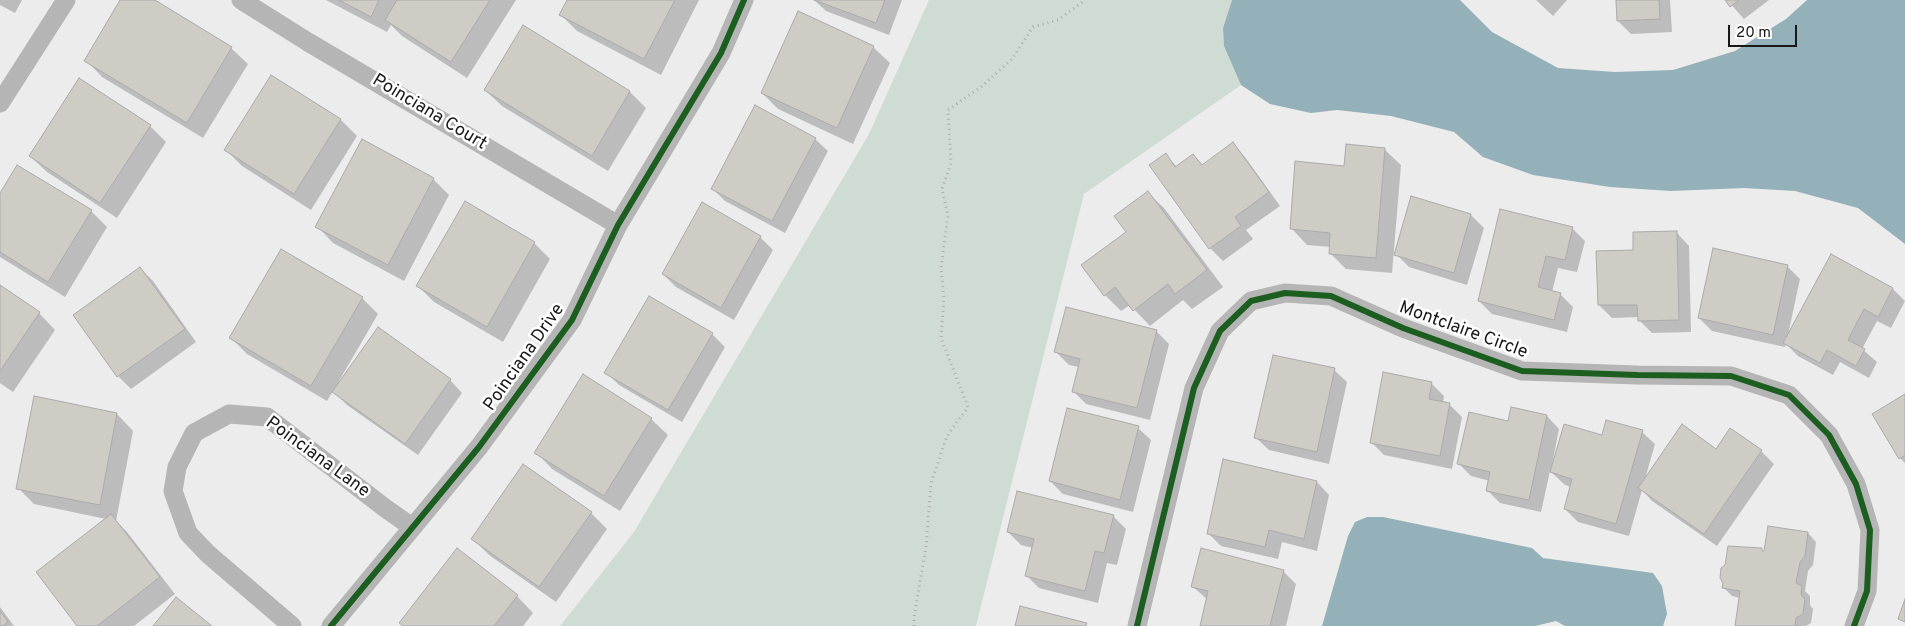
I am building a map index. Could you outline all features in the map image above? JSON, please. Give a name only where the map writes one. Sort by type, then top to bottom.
[{"type":"street","points":[[0,103],[66,0]]},
{"type":"street","name":"Poinciana Court","points":[[241,0],[308,42],[618,225]]},
{"type":"street","name":"Poinciana Drive","points":[[331,626],[479,447],[572,320],[618,225],[721,52],[744,0]]},
{"type":"street","name":"Montclaire Circle","points":[[1137,626],[1194,388],[1220,331],[1251,301],[1285,293],[1331,296],[1403,328],[1522,371],[1731,376],[1789,395],[1829,435],[1856,484],[1870,530],[1868,592],[1854,626]]},
{"type":"street","name":"Poinciana Lane","points":[[292,626],[208,554],[188,533],[172,491],[176,467],[194,433],[229,414],[267,417],[412,527]]},
{"type":"path","points":[[914,626],[926,547],[931,483],[947,436],[968,407],[941,338],[944,299],[941,268],[948,215],[942,189],[951,164],[948,110],[981,87],[1012,59],[1033,27],[1058,20],[1085,0]]},
{"type":"shaded area","points":[[929,0],[1232,0],[1223,28],[1224,46],[1241,85],[1084,194],[976,626],[560,626],[634,532],[869,134]]},
{"type":"water","points":[[1232,0],[1460,0],[1492,32],[1558,68],[1615,72],[1673,70],[1735,51],[1786,19],[1807,0],[1905,0],[1905,244],[1858,208],[1795,191],[1744,188],[1671,191],[1610,187],[1533,175],[1483,157],[1454,132],[1391,116],[1337,110],[1311,113],[1270,104],[1241,85],[1224,46],[1223,28]]},
{"type":"water","points":[[1367,517],[1383,517],[1532,548],[1543,558],[1653,573],[1662,586],[1667,614],[1663,626],[1565,626],[1556,621],[1535,626],[1322,626],[1348,536],[1355,522]]},
{"type":"building","points":[[120,0],[155,0],[232,47],[187,123],[84,61]]},
{"type":"building","points":[[339,0],[379,0],[371,17]]},
{"type":"building","points":[[397,0],[490,0],[451,62],[385,20]]},
{"type":"building","points":[[567,0],[675,0],[644,59],[559,15]]},
{"type":"building","points":[[814,0],[885,0],[876,23]]},
{"type":"building","points":[[1616,0],[1659,0],[1660,19],[1617,21]]},
{"type":"building","points":[[1725,0],[1739,0],[1730,7]]},
{"type":"building","points":[[798,11],[874,46],[837,128],[761,93]]},
{"type":"building","points":[[523,25],[630,91],[592,156],[484,90]]},
{"type":"building","points":[[271,75],[341,119],[294,194],[224,150]]},
{"type":"building","points":[[79,78],[151,125],[100,203],[29,156]]},
{"type":"building","points":[[755,105],[816,138],[772,221],[711,189]]},
{"type":"building","points":[[362,139],[434,178],[388,265],[315,227]]},
{"type":"building","points":[[1233,142],[1269,192],[1235,217],[1241,226],[1209,249],[1149,165],[1166,153],[1175,167],[1193,154],[1202,165]]},
{"type":"building","points":[[1346,144],[1385,148],[1376,258],[1329,254],[1330,233],[1290,229],[1295,161],[1344,166]]},
{"type":"building","points":[[17,165],[92,210],[48,282],[0,252],[0,193]]},
{"type":"building","points":[[1148,191],[1207,270],[1175,294],[1168,284],[1133,311],[1115,287],[1104,296],[1081,265],[1126,232],[1114,216]]},
{"type":"building","points":[[1411,196],[1471,214],[1454,273],[1394,255]]},
{"type":"building","points":[[465,201],[535,242],[487,327],[416,286]]},
{"type":"building","points":[[702,202],[761,236],[721,308],[662,274]]},
{"type":"building","points":[[1500,209],[1573,227],[1565,260],[1546,256],[1538,287],[1561,293],[1554,320],[1478,301]]},
{"type":"building","points":[[1677,231],[1679,320],[1638,321],[1637,305],[1598,305],[1596,251],[1633,250],[1633,232]]},
{"type":"building","points":[[1713,248],[1788,265],[1773,335],[1698,318]]},
{"type":"building","points":[[281,249],[363,297],[311,386],[229,338]]},
{"type":"building","points":[[1831,254],[1893,288],[1878,317],[1864,309],[1848,340],[1865,349],[1856,366],[1827,350],[1820,363],[1783,343]]},
{"type":"building","points":[[140,267],[185,329],[117,377],[73,315]]},
{"type":"building","points":[[0,285],[40,312],[0,371]]},
{"type":"building","points":[[649,296],[713,333],[668,410],[604,373]]},
{"type":"building","points":[[1066,307],[1157,330],[1137,408],[1072,392],[1080,359],[1054,352]]},
{"type":"building","points":[[378,327],[451,379],[405,444],[332,392]]},
{"type":"building","points":[[1273,355],[1335,368],[1317,452],[1254,438]]},
{"type":"building","points":[[1383,372],[1432,382],[1429,399],[1450,403],[1440,456],[1370,443]]},
{"type":"building","points":[[583,374],[652,418],[604,496],[534,453]]},
{"type":"building","points":[[1905,394],[1905,455],[1899,459],[1872,414]]},
{"type":"building","points":[[34,396],[117,413],[100,505],[16,489]]},
{"type":"building","points":[[1511,407],[1547,415],[1529,500],[1486,491],[1490,472],[1457,464],[1469,412],[1508,421]]},
{"type":"building","points":[[1067,408],[1139,426],[1120,500],[1049,481]]},
{"type":"building","points":[[1606,420],[1643,430],[1616,524],[1564,509],[1572,479],[1550,472],[1564,424],[1602,435]]},
{"type":"building","points":[[1682,424],[1716,449],[1730,428],[1762,450],[1704,534],[1638,488]]},
{"type":"building","points":[[1223,459],[1317,481],[1304,539],[1269,530],[1265,547],[1207,534]]},
{"type":"building","points":[[523,464],[592,512],[539,587],[471,539]]},
{"type":"building","points":[[1017,491],[1114,515],[1104,553],[1095,551],[1085,591],[1025,576],[1034,539],[1007,532]]},
{"type":"building","points":[[111,514],[160,577],[97,626],[77,626],[36,572]]},
{"type":"building","points":[[1768,526],[1808,532],[1805,556],[1800,562],[1796,583],[1802,586],[1801,595],[1805,599],[1803,614],[1796,618],[1795,625],[1797,626],[1735,626],[1740,591],[1722,588],[1723,583],[1720,578],[1721,568],[1725,565],[1728,546],[1762,548],[1762,551],[1764,551]]},
{"type":"building","points":[[457,548],[518,595],[494,626],[403,626],[399,623]]},
{"type":"building","points":[[1201,548],[1284,570],[1270,626],[1200,626],[1208,591],[1191,587]]},
{"type":"building","points":[[176,597],[212,626],[153,626]]},
{"type":"building","points":[[1905,599],[1905,622],[1898,619]]},
{"type":"building","points":[[1020,606],[1087,623],[1086,626],[1015,626]]},
{"type":"building","points":[[0,611],[8,622],[2,626],[0,626]]},
{"type":"cycle path","points":[[331,626],[479,447],[572,320],[618,225],[721,53],[744,0]]},
{"type":"cycle path","points":[[1137,626],[1194,388],[1220,331],[1251,301],[1285,293],[1331,296],[1403,328],[1522,371],[1731,376],[1789,395],[1829,435],[1856,484],[1870,530],[1867,591],[1854,626]]}]
